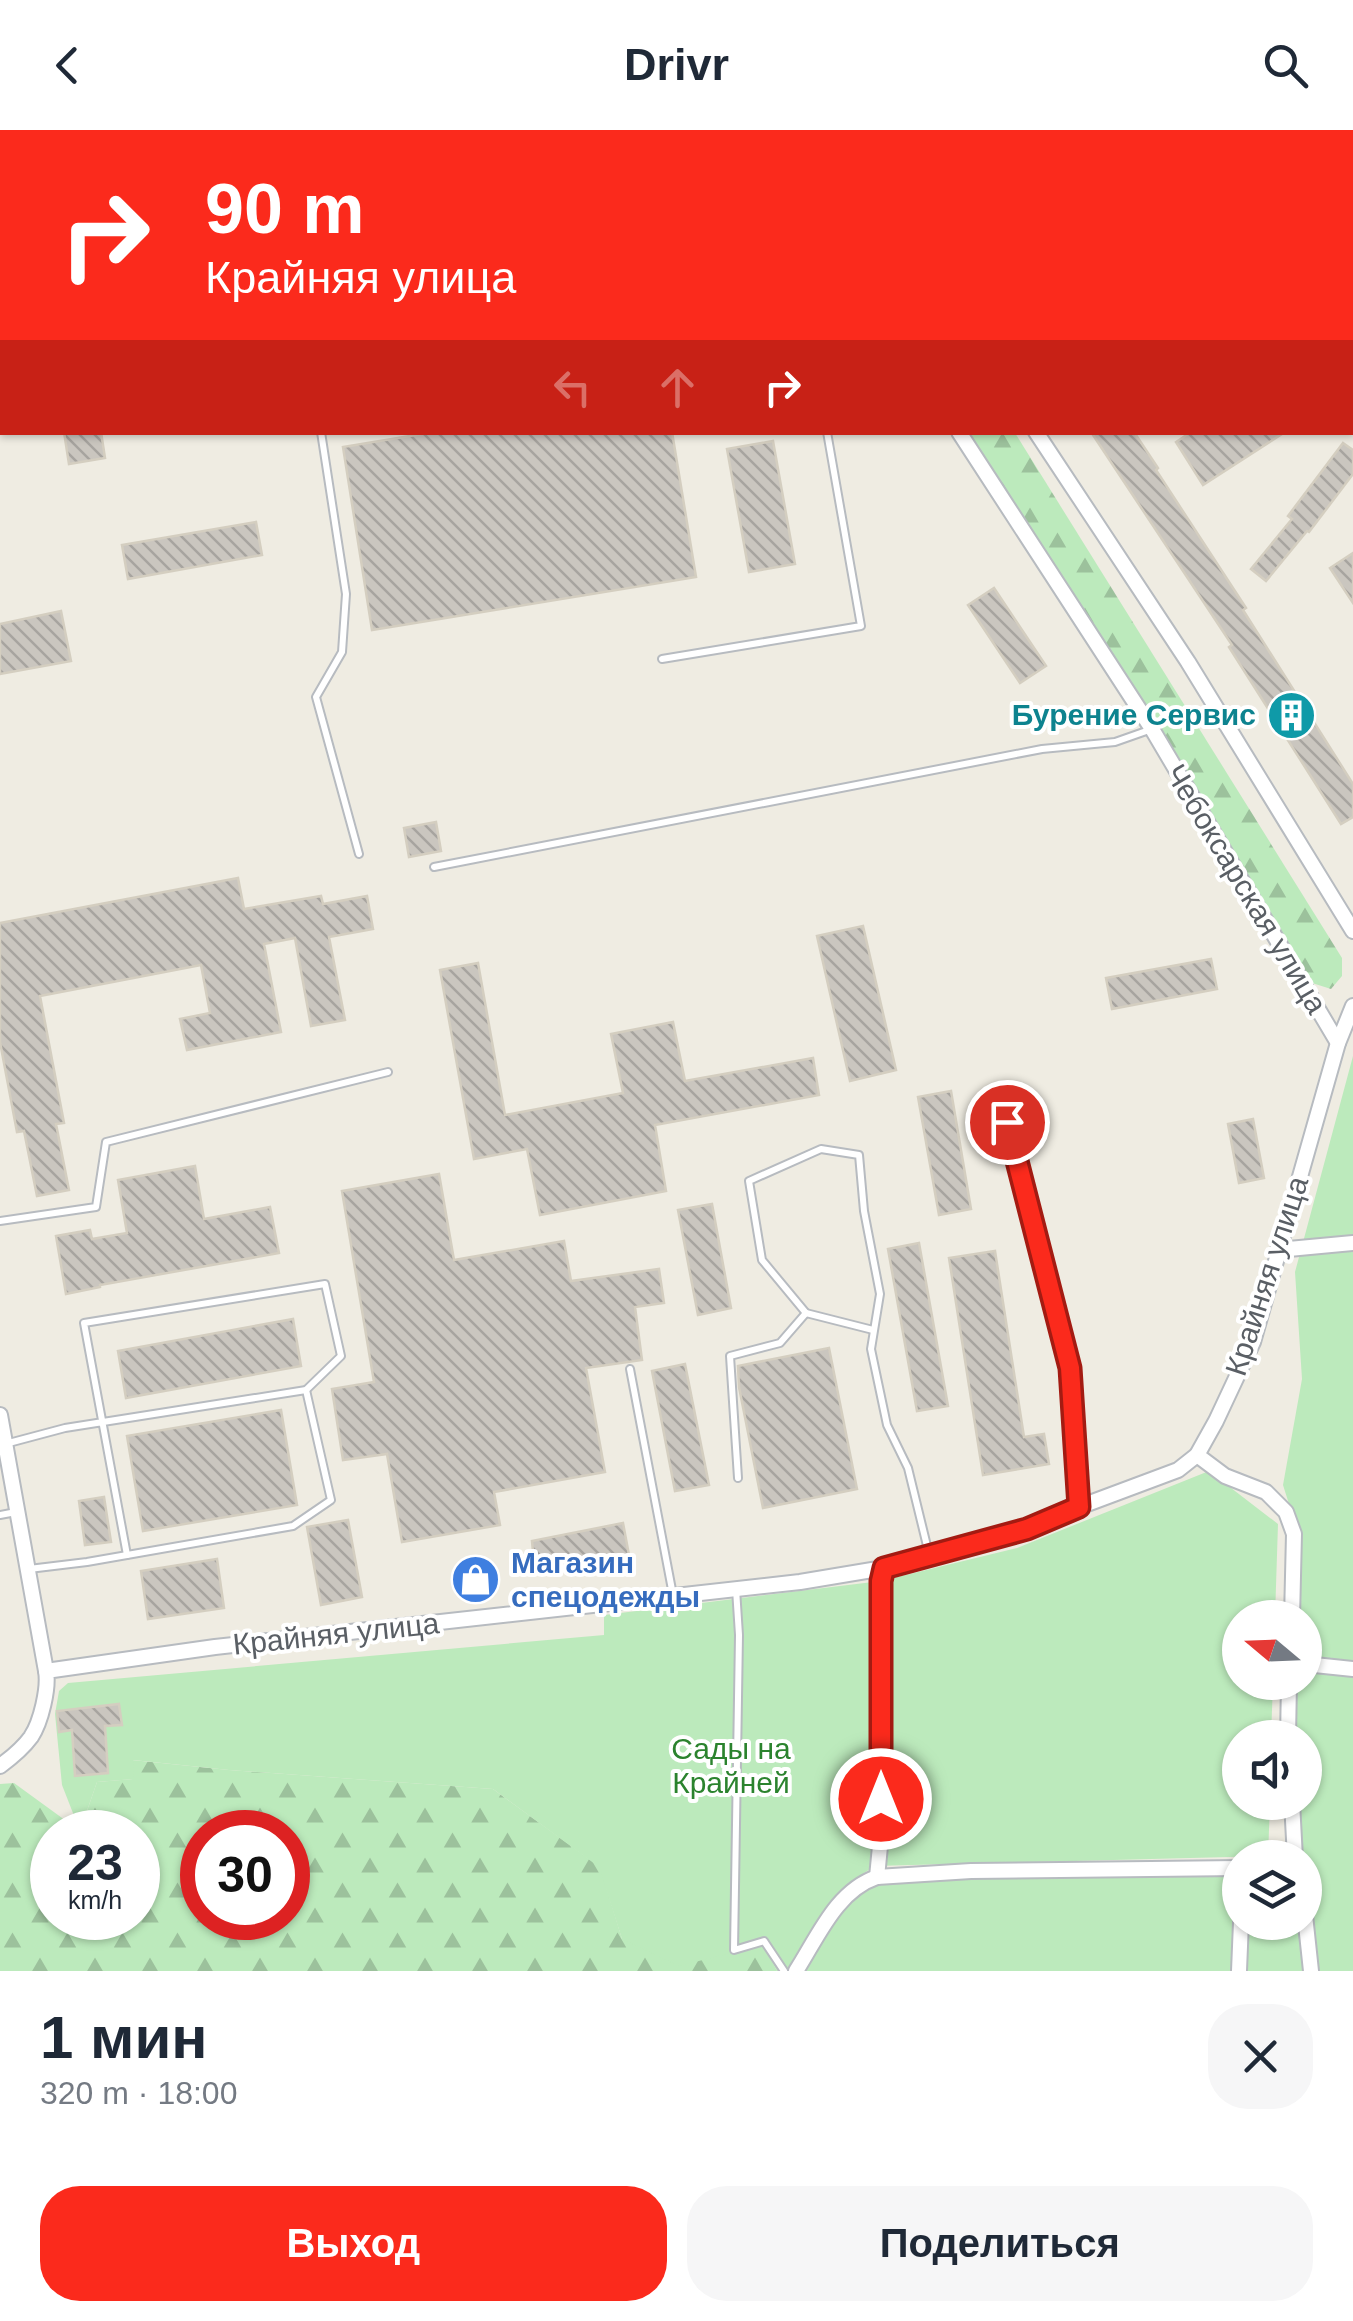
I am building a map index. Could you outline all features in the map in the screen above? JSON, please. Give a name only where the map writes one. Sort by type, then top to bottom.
[{"type":"street","name":"Чебоксарская улица","points":[[961,435],[1152,729],[1338,1043]]},
{"type":"street","points":[[1038,435],[1188,662],[1353,931]]},
{"type":"street","name":"Крайняя улица","points":[[46,1671],[214,1648],[736,1590],[884,1568],[1027,1529],[1178,1470],[1197,1456],[1253,1342],[1338,1043],[1353,1006]]},
{"type":"street","points":[[1007,1122],[1070,1368],[1079,1507]]},
{"type":"street","points":[[1278,1250],[1353,1243]]},
{"type":"street","points":[[0,1415],[49,1684],[33,1734],[0,1766]]},
{"type":"street","points":[[1197,1456],[1225,1476],[1266,1492],[1286,1512],[1294,1534],[1293,1600]]},
{"type":"street","points":[[877,1877],[881,1836],[884,1568]]},
{"type":"street","points":[[1322,1666],[1353,1669]]},
{"type":"street","points":[[796,1971],[849,1892],[877,1877],[990,1870],[1222,1868]]},
{"type":"street","points":[[1240,1971],[1241,1940]]},
{"type":"street","points":[[1308,1940],[1312,1971]]},
{"type":"lane","points":[[320,435],[346,594],[342,652],[316,697],[359,854]]},
{"type":"lane","points":[[662,659],[861,626],[828,435]]},
{"type":"lane","points":[[434,866],[1042,750],[1115,742],[1152,729]]},
{"type":"lane","points":[[0,1222],[96,1207],[106,1142],[388,1072]]},
{"type":"lane","points":[[874,1330],[806,1312],[762,1260],[750,1181],[821,1150],[859,1155],[864,1211],[880,1294],[874,1330],[870,1349],[887,1424],[908,1468],[929,1555]]},
{"type":"lane","points":[[5,1444],[65,1428],[103,1422],[306,1390],[341,1356],[324,1284],[84,1323],[103,1422],[127,1555]]},
{"type":"lane","points":[[738,1478],[730,1356],[780,1343],[806,1312]]},
{"type":"lane","points":[[630,1370],[674,1596]]},
{"type":"lane","points":[[28,1570],[292,1526],[331,1500],[306,1390]]},
{"type":"lane","points":[[0,1514],[18,1512]]},
{"type":"lane","points":[[736,1590],[739,1635],[734,1950],[764,1941],[784,1971]]},
{"type":"green space","points":[[969,435],[1016,435],[1342,958],[1342,976],[1331,989],[1309,982]]},
{"type":"green space","name":"Сады на Крайней","points":[[1353,1056],[1353,1971],[800,1971],[814,1949],[784,1971],[777,1971],[762,1945],[679,1966],[622,1939],[599,1867],[493,1789],[133,1760],[134,1779],[97,1782],[87,1810],[72,1810],[62,1785],[55,1714],[59,1691],[68,1683],[604,1635],[604,1615],[881,1581],[1017,1548],[1209,1471],[1278,1524],[1276,1600],[1222,1600],[1222,1700],[1272,1700],[1272,1720],[1222,1720],[1222,1820],[1269,1820],[1269,1840],[1222,1840],[1222,1857],[874,1866],[841,1890],[817,1945],[858,1883],[1222,1865],[1222,1940],[1322,1940],[1322,1840],[1299,1840],[1297,1820],[1322,1820],[1322,1720],[1290,1720],[1291,1700],[1322,1700],[1322,1600],[1297,1600],[1301,1542],[1283,1485],[1302,1379],[1295,1272]]},
{"type":"green space","points":[[132,1760],[493,1789],[600,1867],[622,1939],[746,1948],[763,1945],[777,1971],[0,1971],[0,1784],[14,1783],[51,1810],[30,1810],[30,1940],[160,1940],[160,1810],[87,1810],[97,1782],[133,1779]]},
{"type":"building","points":[[64,435],[101,435],[105,458],[69,464]]},
{"type":"building","points":[[416,435],[672,435],[696,577],[372,630],[343,447]]},
{"type":"building","points":[[1093,435],[1136,435],[1353,784],[1353,817],[1341,824],[1229,647],[1232,645]]},
{"type":"building","points":[[1186,435],[1280,435],[1203,485],[1176,442]]},
{"type":"building","points":[[773,441],[795,564],[749,572],[727,449]]},
{"type":"building","points":[[1343,443],[1353,450],[1353,474],[1266,581],[1251,569],[1292,519],[1288,516]]},
{"type":"building","points":[[256,522],[262,555],[128,579],[122,545]]},
{"type":"building","points":[[1353,553],[1353,603],[1330,568]]},
{"type":"building","points":[[994,588],[1046,666],[1020,683],[968,605]]},
{"type":"building","points":[[61,611],[71,661],[0,674],[0,624]]},
{"type":"building","points":[[436,822],[441,851],[409,857],[404,828]]},
{"type":"building","points":[[238,878],[244,909],[321,896],[323,904],[367,896],[373,929],[329,937],[345,1020],[311,1026],[295,938],[264,944],[281,1032],[187,1050],[180,1019],[210,1013],[201,965],[40,996],[64,1123],[56,1124],[69,1190],[37,1196],[24,1131],[17,1132],[0,1042],[0,923]]},
{"type":"building","points":[[863,926],[896,1070],[850,1081],[817,936]]},
{"type":"building","points":[[1211,959],[1217,989],[1112,1009],[1106,978]]},
{"type":"building","points":[[478,963],[505,1115],[623,1093],[611,1034],[673,1022],[685,1081],[813,1058],[819,1095],[655,1125],[666,1191],[540,1215],[527,1149],[474,1159],[440,970]]},
{"type":"building","points":[[951,1091],[971,1209],[939,1215],[918,1097]]},
{"type":"building","points":[[1253,1119],[1264,1178],[1239,1183],[1228,1124]]},
{"type":"building","points":[[195,1166],[204,1219],[270,1207],[279,1253],[66,1294],[56,1236],[90,1230],[92,1239],[127,1233],[118,1180]]},
{"type":"building","points":[[439,1174],[454,1260],[564,1241],[571,1281],[659,1269],[664,1303],[635,1307],[642,1360],[586,1368],[605,1472],[494,1492],[500,1525],[402,1542],[387,1454],[343,1460],[332,1389],[374,1382],[342,1191]]},
{"type":"building","points":[[712,1204],[731,1308],[698,1315],[678,1210]]},
{"type":"building","points":[[919,1243],[948,1406],[917,1411],[888,1249]]},
{"type":"building","points":[[995,1251],[1024,1437],[1044,1434],[1049,1464],[983,1475],[949,1258]]},
{"type":"building","points":[[293,1319],[301,1366],[126,1398],[118,1351]]},
{"type":"building","points":[[829,1348],[857,1489],[763,1508],[738,1366]]},
{"type":"building","points":[[685,1364],[709,1485],[675,1491],[652,1371]]},
{"type":"building","points":[[281,1410],[297,1505],[143,1531],[127,1436]]},
{"type":"building","points":[[104,1497],[111,1542],[85,1545],[79,1501]]},
{"type":"building","points":[[348,1520],[362,1597],[321,1605],[307,1527]]},
{"type":"building","points":[[623,1523],[629,1555],[535,1574],[532,1541]]},
{"type":"building","points":[[217,1559],[224,1608],[148,1619],[141,1571]]},
{"type":"building","points":[[493,1571],[496,1589],[472,1594],[469,1576]]},
{"type":"building","points":[[119,1704],[122,1725],[105,1726],[108,1773],[75,1776],[72,1730],[59,1732],[57,1711]]},
{"type":"place","name":"Бурение Сервис","points":[[1291,715]]},
{"type":"place","name":"Магазин спецодежды","points":[[476,1580]]},
{"type":"route","points":[[881,1799],[884,1568],[1027,1529],[1079,1507],[1070,1368],[1007,1122]]}]
